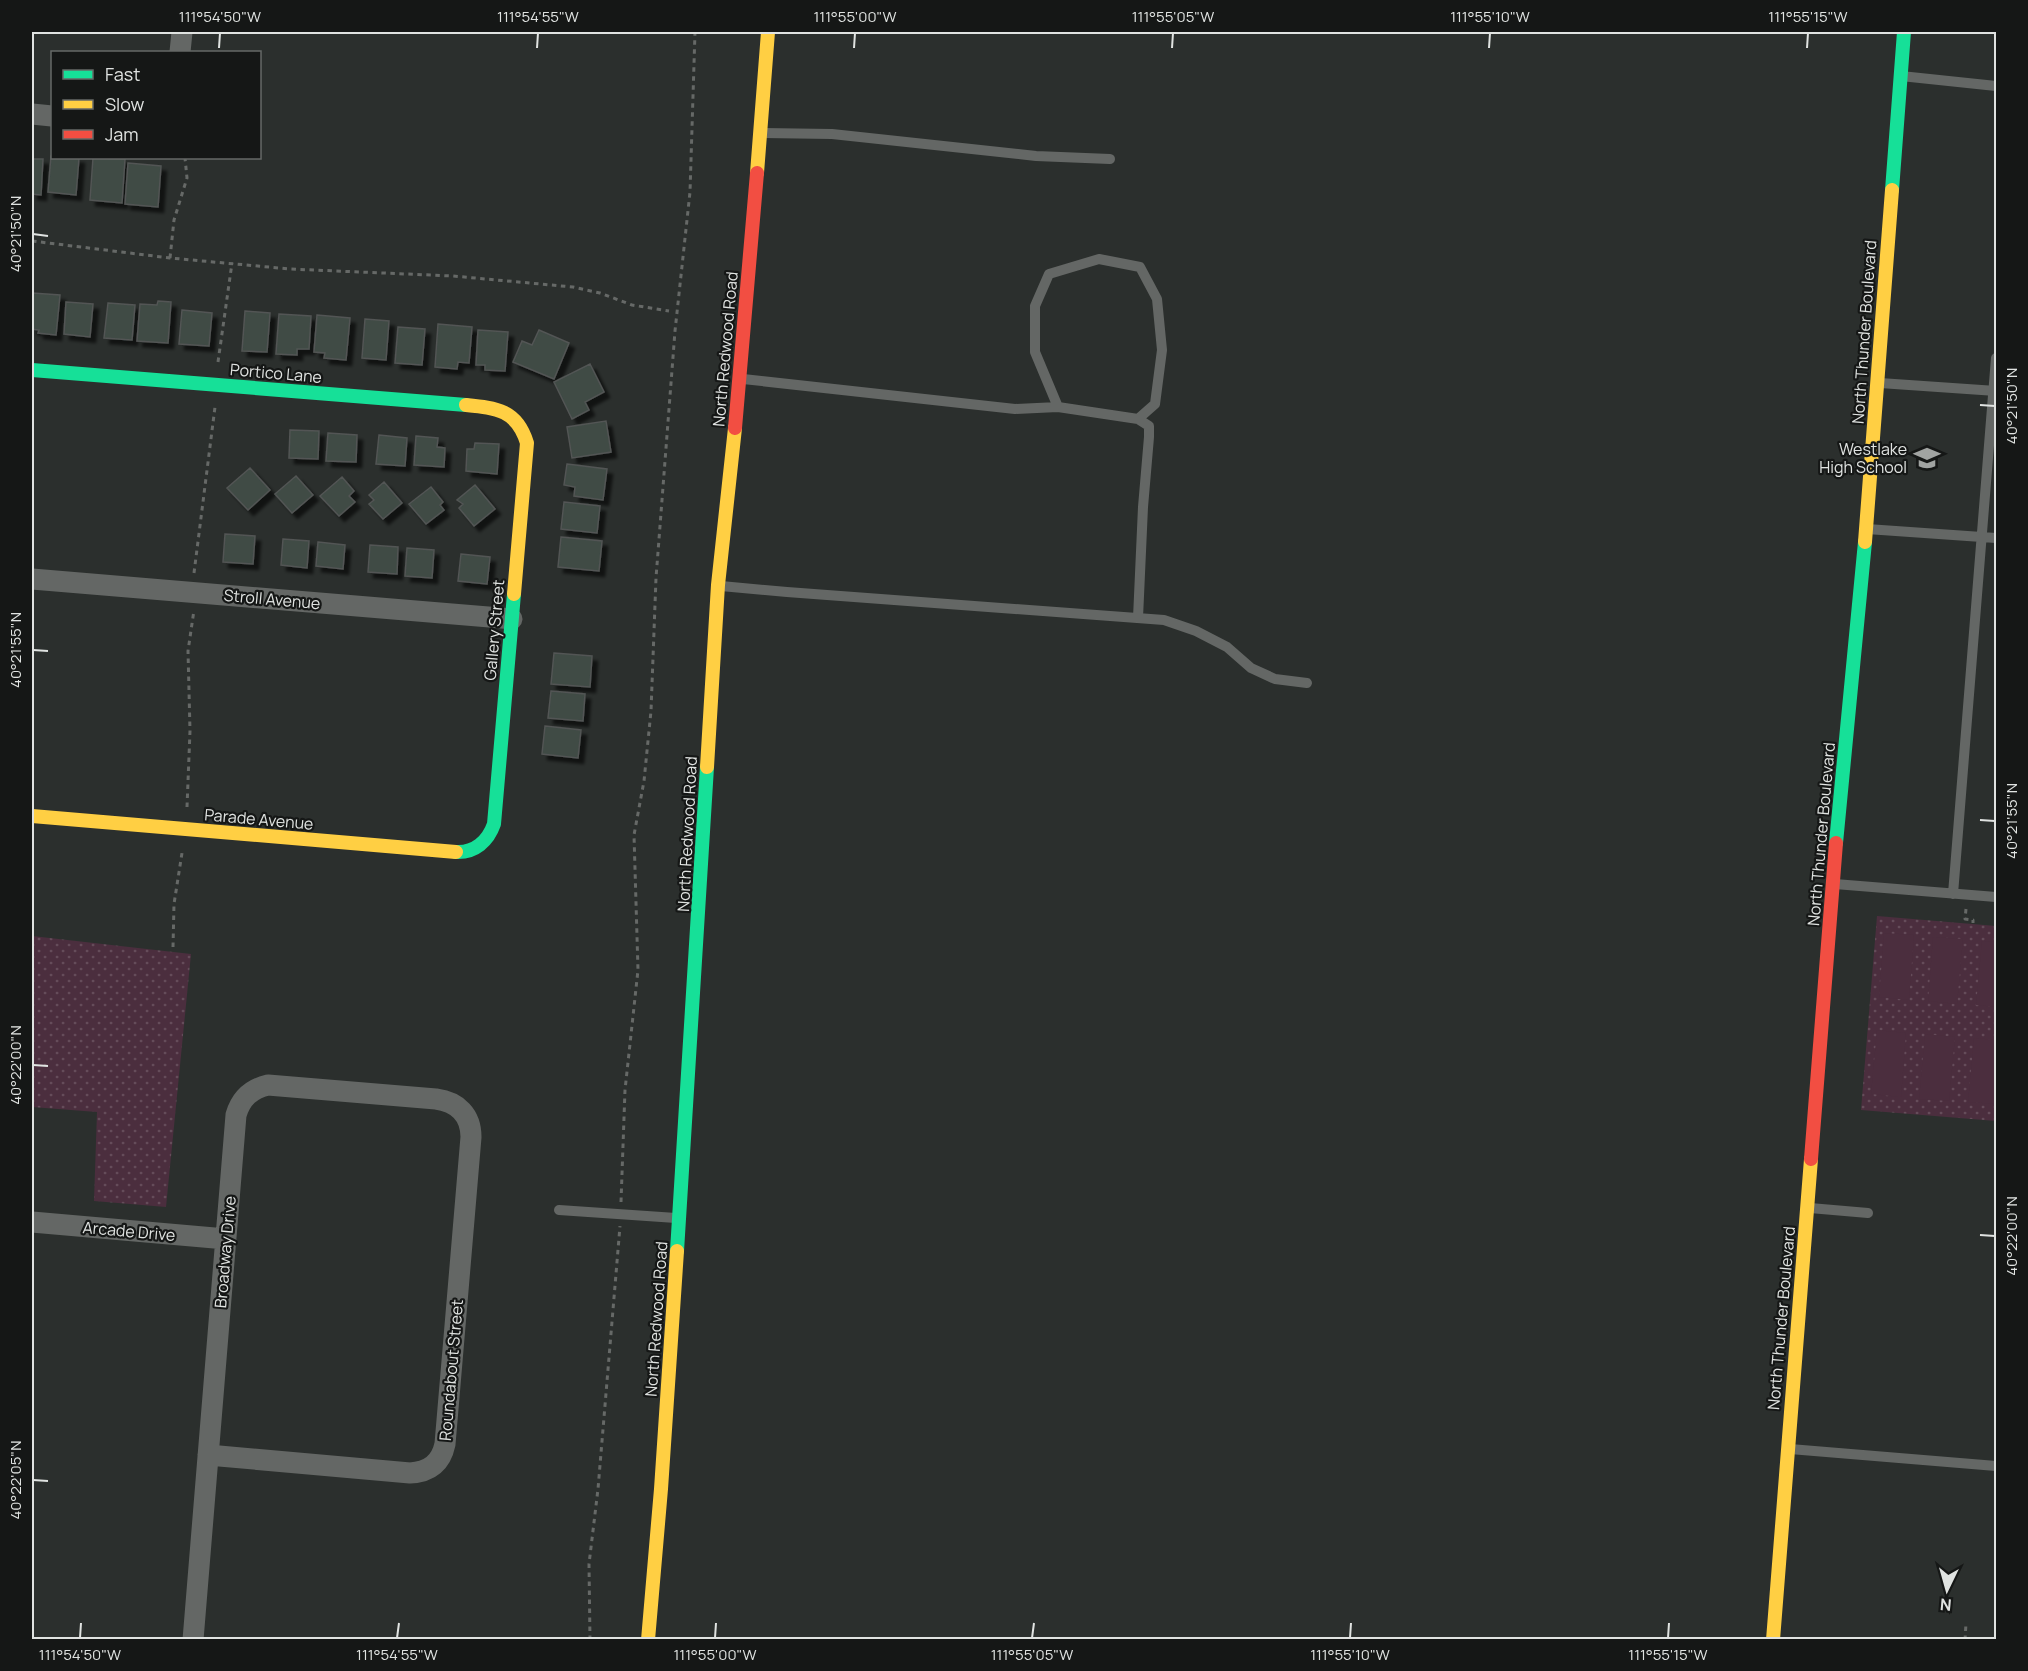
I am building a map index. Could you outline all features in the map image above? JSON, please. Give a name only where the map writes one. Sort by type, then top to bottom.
[{"type":"street","points":[[180,51],[182,32]]},
{"type":"street","name":"North Redwood Road","points":[[648,1640],[692,1047],[718,585],[740,379],[768,32]]},
{"type":"street","name":"North Thunder Boulevard","points":[[1773,1640],[1832,884],[1878,383],[1904,32]]},
{"type":"street","points":[[32,114],[51,116]]},
{"type":"street","name":"Portico Lane","points":[[32,370],[489,407],[515,418]]},
{"type":"street","name":"Gallery Street","points":[[482,844],[488,839],[495,824],[527,443],[521,426],[515,418]]},
{"type":"street","name":"Stroll Avenue","points":[[32,579],[512,619]]},
{"type":"street","name":"Parade Avenue","points":[[32,816],[460,852],[482,844]]},
{"type":"street","name":"Broadway Drive","points":[[193,1640],[236,1115],[243,1100],[255,1089],[276,1085],[446,1100],[455,1104],[466,1116]]},
{"type":"street","name":"Roundabout Street","points":[[208,1455],[410,1473],[427,1470],[440,1459],[445,1444],[471,1137],[466,1116]]},
{"type":"street","name":"Arcade Drive","points":[[32,1222],[226,1239]]},
{"type":"lane","points":[[1899,76],[1996,86]]},
{"type":"lane","points":[[759,133],[832,134],[1036,156],[1110,159]]},
{"type":"lane","points":[[1058,407],[1035,352],[1035,306],[1048,274],[1099,259],[1140,267],[1157,299],[1162,350],[1155,404],[1138,419]]},
{"type":"lane","points":[[1953,894],[1996,358]]},
{"type":"lane","points":[[740,379],[1016,409],[1058,407],[1138,419],[1149,426],[1138,618]]},
{"type":"lane","points":[[1878,383],[1995,391]]},
{"type":"lane","points":[[1866,528],[1996,538]]},
{"type":"lane","points":[[718,585],[1164,620],[1196,631],[1227,647],[1251,668],[1275,679],[1307,683]]},
{"type":"lane","points":[[1832,884],[1996,897]]},
{"type":"lane","points":[[1806,1208],[1868,1213]]},
{"type":"lane","points":[[560,1210],[680,1218]]},
{"type":"lane","points":[[1787,1449],[1996,1466]]},
{"type":"path","points":[[590,1640],[589,1564],[599,1478],[621,1214],[625,1090],[638,970],[634,835],[644,781],[651,711],[656,578],[675,331],[690,192],[695,32]]},
{"type":"path","points":[[170,258],[174,220],[187,178],[185,159]]},
{"type":"path","points":[[32,241],[170,258],[290,269],[453,276],[573,287],[600,293],[632,305],[669,311]]},
{"type":"path","points":[[188,829],[190,731],[188,651],[196,592],[195,556],[208,468],[232,263]]},
{"type":"path","points":[[173,947],[174,904],[184,845]]},
{"type":"path","points":[[1966,904],[1965,919],[1973,920],[1973,923]]},
{"type":"path","points":[[1965,1640],[1966,1623]]},
{"type":"shaded area","points":[[1877,916],[1996,926],[1996,1121],[1861,1110]]},
{"type":"shaded area","points":[[1884,933],[1914,935],[1909,1000],[1879,997]]},
{"type":"shaded area","points":[[32,936],[191,954],[166,1207],[94,1201],[97,1112],[32,1107]]},
{"type":"shaded area","points":[[1933,937],[1963,939],[1957,1004],[1928,1001]]},
{"type":"shaded area","points":[[1982,941],[1996,942],[1996,1007],[1976,1005]]},
{"type":"shaded area","points":[[1877,1030],[1906,1033],[1901,1097],[1871,1094]]},
{"type":"shaded area","points":[[1925,1034],[1955,1037],[1949,1101],[1919,1099]]},
{"type":"shaded area","points":[[1974,1038],[1996,1040],[1996,1104],[1968,1102]]},
{"type":"building","points":[[51,156],[51,159],[79,159],[76,195],[48,192]]},
{"type":"building","points":[[32,159],[43,159],[41,195],[32,194]]},
{"type":"building","points":[[93,159],[125,159],[122,203],[90,200]]},
{"type":"building","points":[[128,163],[161,166],[158,207],[125,204]]},
{"type":"building","points":[[32,293],[60,295],[56,335],[38,333],[39,330],[32,329]]},
{"type":"building","points":[[158,301],[171,302],[168,343],[137,341],[140,304],[157,305]]},
{"type":"building","points":[[66,302],[93,304],[90,337],[64,334]]},
{"type":"building","points":[[108,303],[135,305],[132,340],[104,338]]},
{"type":"building","points":[[182,310],[212,313],[209,346],[179,344]]},
{"type":"building","points":[[245,311],[270,313],[267,352],[242,351]]},
{"type":"building","points":[[279,314],[311,316],[309,349],[297,349],[297,355],[276,354]]},
{"type":"building","points":[[317,315],[350,318],[346,360],[324,358],[325,353],[314,352]]},
{"type":"building","points":[[365,319],[389,321],[386,360],[362,358]]},
{"type":"building","points":[[438,324],[472,327],[469,363],[458,362],[457,369],[435,367]]},
{"type":"building","points":[[398,327],[425,329],[422,365],[395,363]]},
{"type":"building","points":[[478,330],[508,332],[505,371],[485,370],[485,365],[476,365]]},
{"type":"building","points":[[539,330],[569,343],[554,379],[513,362],[522,341],[532,345]]},
{"type":"building","points":[[590,364],[604,392],[585,402],[589,410],[572,419],[554,382]]},
{"type":"building","points":[[606,421],[611,452],[572,458],[567,427]]},
{"type":"building","points":[[290,430],[319,431],[318,459],[289,458]]},
{"type":"building","points":[[328,433],[357,435],[356,462],[326,461]]},
{"type":"building","points":[[379,435],[407,438],[405,466],[376,464]]},
{"type":"building","points":[[416,436],[438,438],[437,447],[445,448],[444,467],[414,465]]},
{"type":"building","points":[[475,443],[499,444],[497,474],[466,471],[467,449],[474,449]]},
{"type":"building","points":[[567,464],[607,469],[603,500],[574,496],[575,487],[564,485]]},
{"type":"building","points":[[250,468],[270,490],[248,510],[227,488]]},
{"type":"building","points":[[296,476],[313,495],[292,513],[275,494]]},
{"type":"building","points":[[342,477],[354,491],[349,496],[355,502],[339,516],[320,496]]},
{"type":"building","points":[[384,482],[402,503],[383,519],[369,504],[374,500],[369,495]]},
{"type":"building","points":[[475,485],[495,509],[474,526],[459,508],[463,504],[457,500]]},
{"type":"building","points":[[431,487],[443,502],[440,505],[444,510],[426,524],[409,504]]},
{"type":"building","points":[[564,502],[600,506],[597,533],[561,529]]},
{"type":"building","points":[[225,534],[255,536],[253,564],[223,562]]},
{"type":"building","points":[[561,537],[602,541],[599,571],[558,567]]},
{"type":"building","points":[[283,539],[309,541],[307,568],[281,565]]},
{"type":"building","points":[[318,542],[345,545],[343,569],[316,566]]},
{"type":"building","points":[[370,545],[398,547],[397,574],[368,572]]},
{"type":"building","points":[[407,548],[434,550],[432,578],[405,576]]},
{"type":"building","points":[[461,554],[490,557],[487,584],[458,581]]},
{"type":"building","points":[[554,653],[592,656],[590,687],[551,684]]},
{"type":"building","points":[[551,691],[585,694],[583,721],[548,718]]},
{"type":"building","points":[[545,726],[581,730],[578,758],[542,754]]},
{"type":"traffic: fast","points":[[1892,190],[1904,32]]},
{"type":"traffic: fast","points":[[32,370],[466,405]]},
{"type":"traffic: fast","points":[[1836,843],[1865,542]]},
{"type":"traffic: fast","points":[[456,852],[463,852],[480,845],[494,824],[514,594]]},
{"type":"traffic: fast","points":[[677,1251],[707,767]]},
{"type":"traffic: slow","points":[[757,173],[768,32]]},
{"type":"traffic: slow","points":[[1865,542],[1892,190]]},
{"type":"traffic: slow","points":[[466,405],[496,410],[511,417],[523,432],[527,443],[514,594]]},
{"type":"traffic: slow","points":[[707,767],[718,585],[735,428]]},
{"type":"traffic: slow","points":[[32,816],[456,852]]},
{"type":"traffic: slow","points":[[1773,1640],[1811,1159]]},
{"type":"traffic: slow","points":[[648,1640],[677,1251]]},
{"type":"traffic: jam","points":[[735,428],[757,173]]},
{"type":"traffic: jam","points":[[1811,1159],[1836,843]]},
{"type":"place","name":"Westlake High School","points":[[1927,458]]}]
